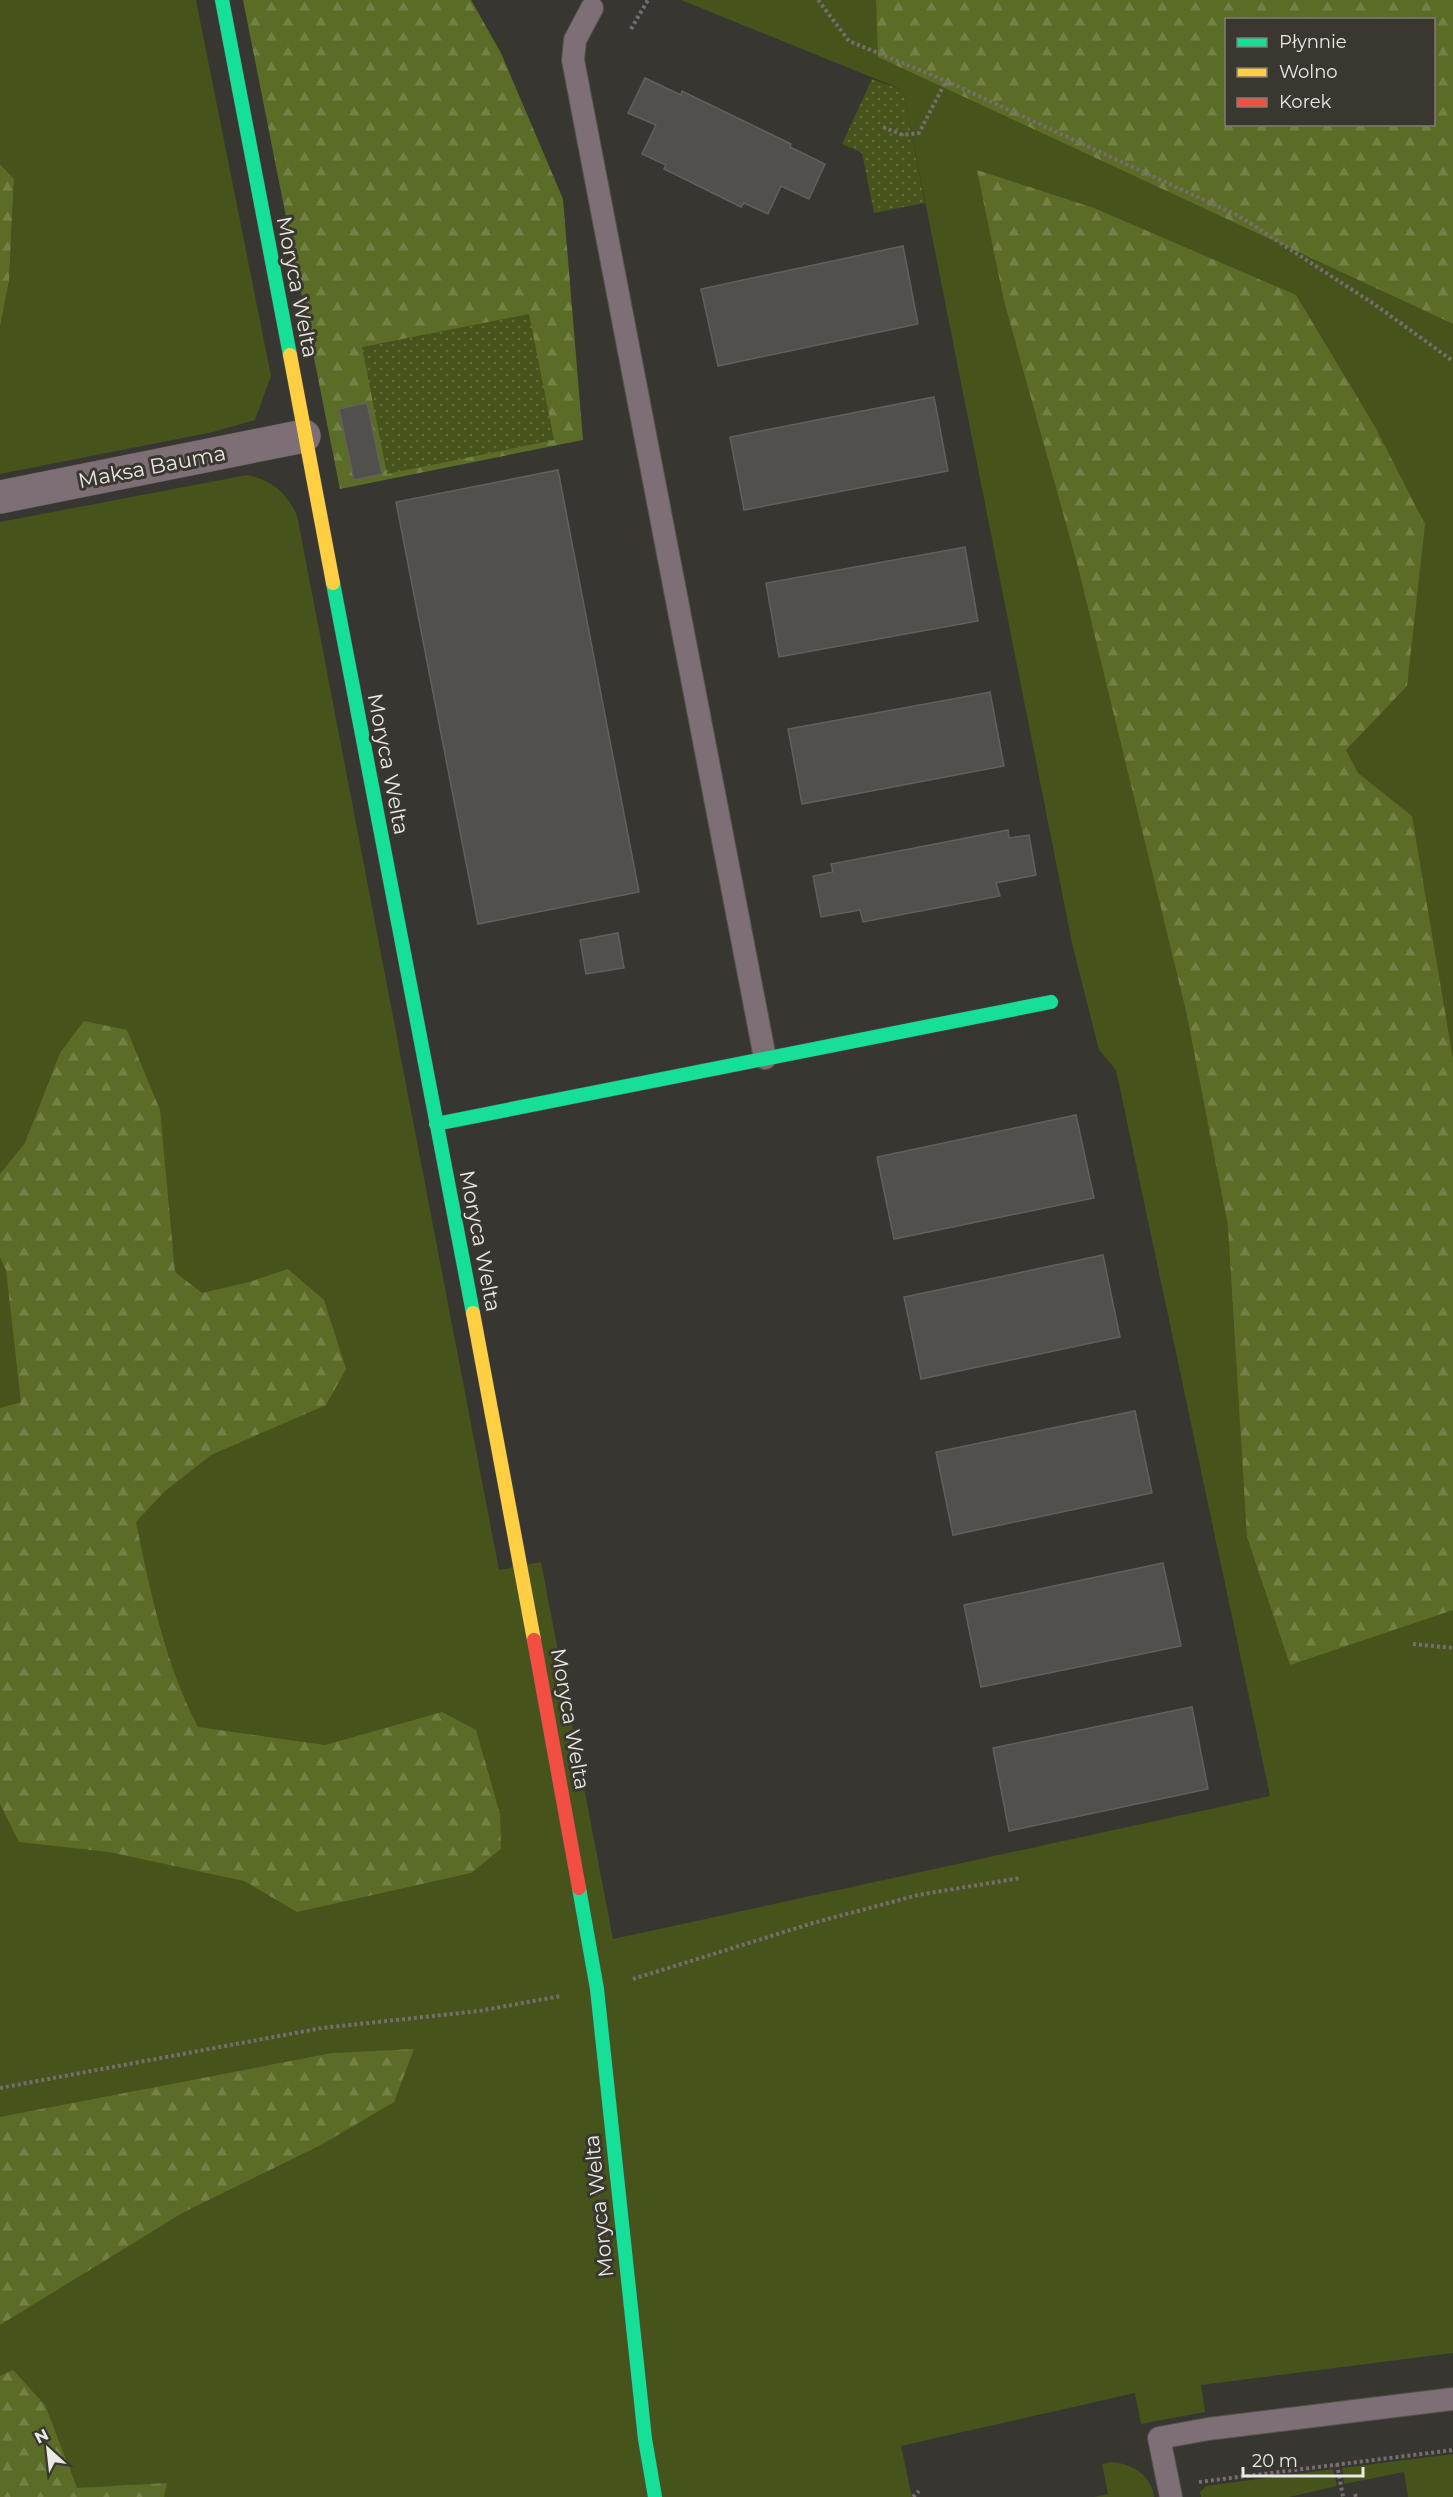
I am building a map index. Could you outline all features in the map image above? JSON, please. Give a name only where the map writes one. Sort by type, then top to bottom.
[{"type":"street","name":"Moryca Welta","points":[[222,0],[521,1566],[597,1989],[645,2439],[655,2497]]},
{"type":"street","name":"Maksa Bauma","points":[[0,497],[304,436]]},
{"type":"street","points":[[436,1124],[1051,1002]]},
{"type":"lane","points":[[592,8],[574,39],[573,60],[765,1058]]},
{"type":"lane","points":[[1171,2497],[1159,2438],[1208,2429],[1453,2398]]},
{"type":"path","points":[[631,29],[648,0]]},
{"type":"path","points":[[818,0],[849,40],[946,81],[1239,216],[1374,304],[1453,360]]},
{"type":"path","points":[[884,127],[903,135],[919,133],[946,81]]},
{"type":"path","points":[[1413,1644],[1453,1648]]},
{"type":"path","points":[[0,2088],[322,2028],[479,2011],[597,1989],[709,1957],[813,1923],[918,1895],[1020,1878]]},
{"type":"path","points":[[1193,2483],[1453,2450]]},
{"type":"path","points":[[1337,2464],[1343,2497]]},
{"type":"path","points":[[913,2497],[918,2491]]},
{"type":"green space","points":[[0,0],[196,0],[271,376],[255,420],[213,432],[0,474],[0,327],[9,281],[14,179],[0,164]]},
{"type":"green space","points":[[243,0],[471,0],[501,53],[563,199],[583,440],[340,489]]},
{"type":"green space","points":[[681,0],[876,0],[879,57],[1453,324],[1453,2353],[1201,2385],[1205,2412],[1141,2424],[1135,2393],[901,2446],[912,2497],[0,2497],[0,522],[247,475],[264,480],[277,488],[297,515],[499,1570],[541,1562],[613,1939],[1270,1796],[1116,1070],[1099,1050],[1072,943],[903,90]]},
{"type":"green space","points":[[876,0],[1453,0],[1453,324],[878,57]]},
{"type":"green space","points":[[872,79],[903,90],[925,203],[874,213],[862,153],[842,144]]},
{"type":"green space","points":[[0,164],[14,179],[9,281],[0,327]]},
{"type":"green space","points":[[977,170],[1094,208],[1296,295],[1374,425],[1425,524],[1407,686],[1346,750],[1358,773],[1412,816],[1453,1059],[1453,1610],[1290,1665],[1247,1537],[1228,1226],[1186,1011],[1078,567],[1004,301]]},
{"type":"green space","points":[[529,314],[554,440],[387,474],[362,347]]},
{"type":"green space","points":[[84,1021],[127,1030],[160,1110],[175,1272],[202,1293],[249,1282],[288,1269],[324,1300],[346,1369],[326,1405],[211,1455],[164,1492],[136,1522],[160,1627],[186,1703],[198,1727],[325,1745],[442,1712],[476,1730],[500,1814],[501,1849],[471,1873],[297,1912],[244,1881],[109,1852],[19,1842],[0,1804],[0,1408],[21,1402],[6,1270],[0,1257],[0,1174],[25,1143],[60,1053]]},
{"type":"green space","points":[[414,2049],[394,2102],[319,2146],[184,2212],[0,2325],[0,2117],[332,2053]]},
{"type":"green space","points":[[13,2370],[45,2405],[77,2488],[167,2483],[164,2497],[0,2497],[0,2376]]},
{"type":"green space","points":[[1453,2454],[1453,2497],[1408,2497],[1404,2472],[1344,2484],[1342,2468]]},
{"type":"green space","points":[[1111,2462],[1126,2465],[1139,2472],[1149,2482],[1154,2497],[1094,2497],[1108,2494],[1102,2464]]},
{"type":"green space","points":[[1333,2469],[1337,2486],[1289,2497],[1201,2497],[1200,2492],[1206,2486]]},
{"type":"building","points":[[645,78],[681,95],[682,91],[791,144],[790,147],[825,164],[809,199],[781,186],[768,214],[744,203],[741,207],[664,169],[666,165],[642,154],[656,125],[628,113]]},
{"type":"building","points":[[903,246],[918,324],[718,366],[701,289]]},
{"type":"building","points":[[934,397],[948,471],[744,510],[730,437]]},
{"type":"building","points":[[367,403],[382,474],[354,480],[339,409]]},
{"type":"building","points":[[558,470],[639,892],[478,924],[396,502]]},
{"type":"building","points":[[965,547],[978,621],[779,657],[766,583]]},
{"type":"building","points":[[990,692],[1004,766],[802,804],[788,729]]},
{"type":"building","points":[[1008,830],[1009,838],[1029,835],[1036,875],[996,883],[1000,896],[863,922],[860,910],[821,917],[813,876],[833,872],[831,864]]},
{"type":"building","points":[[618,933],[624,968],[586,974],[580,940]]},
{"type":"building","points":[[1076,1115],[1094,1198],[894,1239],[877,1157]]},
{"type":"building","points":[[1103,1255],[1120,1337],[921,1379],[904,1297]]},
{"type":"building","points":[[1135,1411],[1152,1493],[953,1535],[936,1452]]},
{"type":"building","points":[[1163,1563],[1181,1646],[981,1687],[964,1605]]},
{"type":"building","points":[[1192,1707],[1208,1789],[1009,1831],[993,1748]]},
{"type":"traffic: fast","points":[[222,0],[290,355]]},
{"type":"traffic: fast","points":[[333,583],[473,1313]]},
{"type":"traffic: fast","points":[[436,1124],[1051,1002]]},
{"type":"traffic: fast","points":[[579,1888],[597,1989],[645,2439],[655,2497]]},
{"type":"traffic: slow","points":[[290,355],[333,583]]},
{"type":"traffic: slow","points":[[473,1313],[534,1640]]},
{"type":"traffic: jam","points":[[534,1640],[579,1888]]}]
